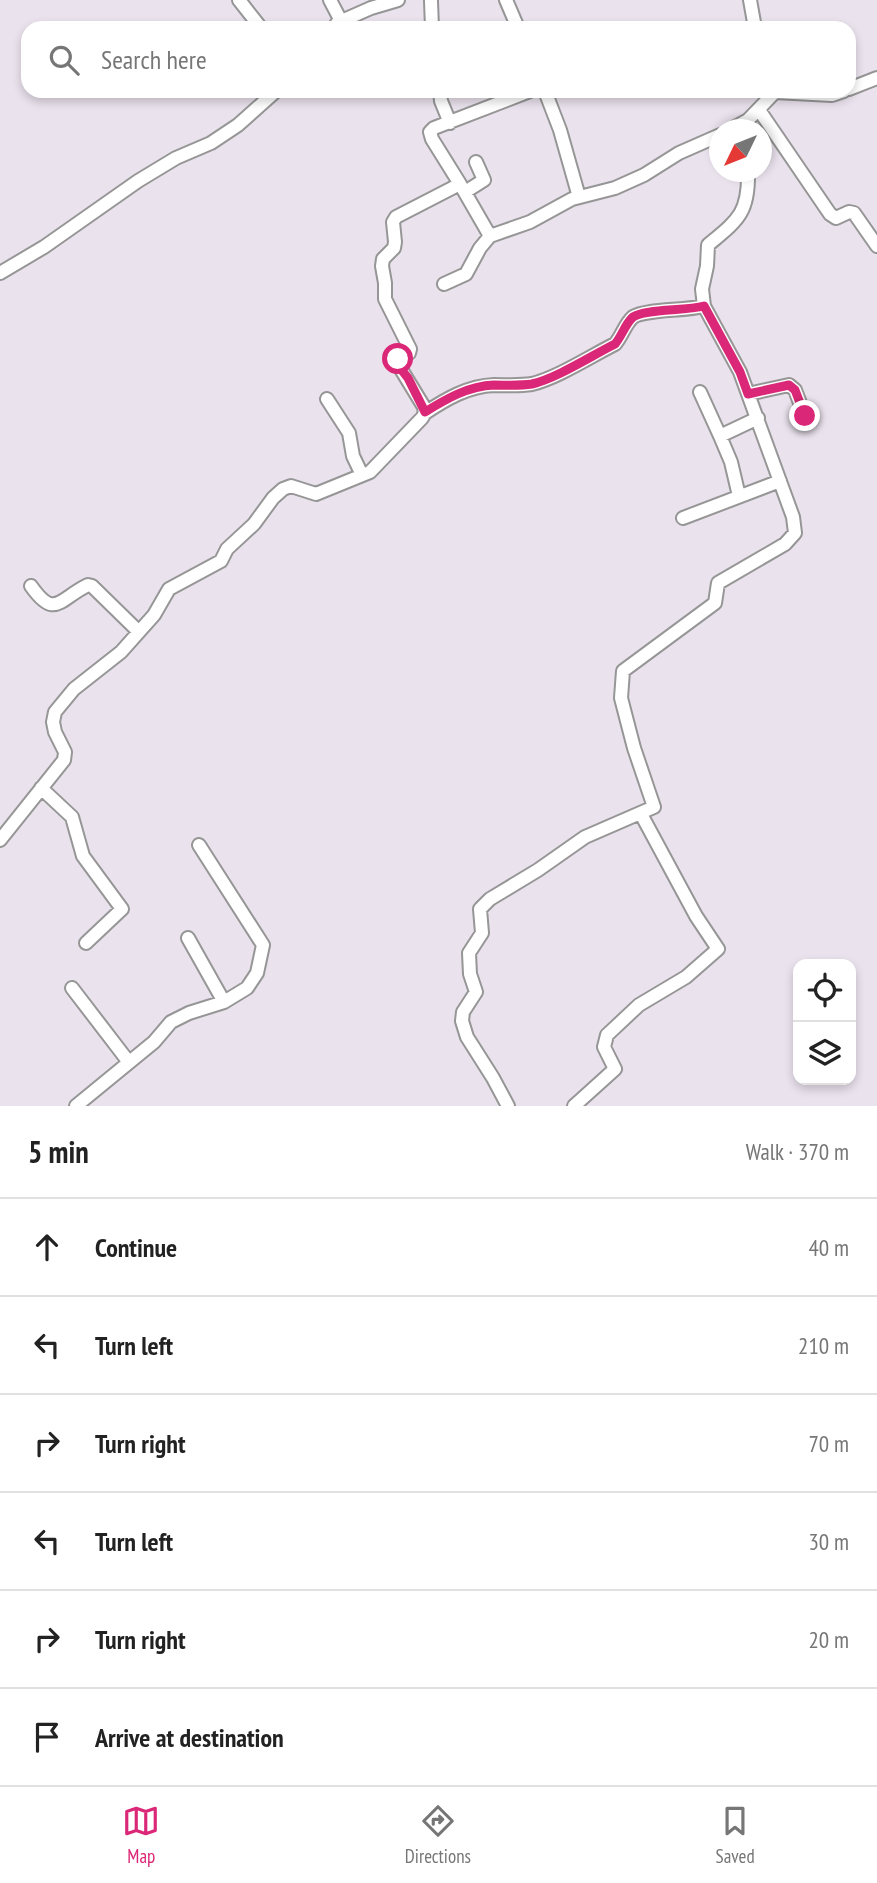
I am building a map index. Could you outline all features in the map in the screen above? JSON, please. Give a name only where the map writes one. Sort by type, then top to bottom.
[{"type":"street","points":[[239,0],[256,21]]},
{"type":"street","points":[[330,0],[337,21]]},
{"type":"street","points":[[344,21],[371,8],[398,0]]},
{"type":"street","points":[[432,0],[432,21]]},
{"type":"street","points":[[506,0],[515,21]]},
{"type":"street","points":[[750,0],[754,21]]},
{"type":"street","points":[[856,86],[877,78]]},
{"type":"street","points":[[0,273],[44,247],[138,181],[176,158],[211,143],[238,125],[268,98]]},
{"type":"street","points":[[441,98],[450,123]]},
{"type":"street","points":[[490,236],[430,132],[434,128],[512,98]]},
{"type":"street","points":[[548,98],[579,197]]},
{"type":"street","points":[[751,119],[770,98]]},
{"type":"street","points":[[759,110],[830,214],[836,218],[849,212],[854,213],[877,246]]},
{"type":"street","points":[[444,284],[466,274],[480,247],[490,236],[530,222],[579,197],[634,180],[679,153],[709,140]]},
{"type":"street","points":[[425,412],[396,361],[411,349],[385,299],[383,259],[394,248],[392,226],[396,217],[484,180],[476,162]]},
{"type":"street","points":[[508,1106],[467,1037],[462,1021],[463,1012],[476,992],[470,974],[469,953],[482,933],[480,909],[490,899],[585,837],[650,810],[654,804],[634,748],[621,698],[623,670],[715,604],[718,583],[785,544],[795,533],[793,517],[740,372],[704,306],[702,289],[708,245],[739,216],[748,195],[748,182]]},
{"type":"street","points":[[0,840],[64,760],[65,752],[53,722],[55,712],[74,689],[121,652],[154,615],[169,589],[221,561],[227,549],[254,524],[283,489],[290,486],[316,494],[370,472],[384,460],[425,412],[461,392],[493,385],[534,383],[549,378],[615,344],[636,315],[704,306]]},
{"type":"street","points":[[748,394],[789,385],[795,390],[805,416]]},
{"type":"street","points":[[701,392],[731,462],[739,496]]},
{"type":"street","points":[[327,399],[349,433],[353,456],[362,475]]},
{"type":"street","points":[[720,436],[758,418]]},
{"type":"street","points":[[683,517],[780,481]]},
{"type":"street","points":[[31,586],[50,606],[88,585],[92,586],[138,631]]},
{"type":"street","points":[[41,788],[72,817],[83,856],[122,909],[86,943]]},
{"type":"street","points":[[574,1106],[615,1069],[604,1047],[607,1034],[639,1005],[686,977],[718,949],[696,916],[641,814]]},
{"type":"street","points":[[76,1106],[154,1041],[171,1022],[224,1002],[247,988],[257,973],[263,945],[199,845]]},
{"type":"street","points":[[188,938],[224,1002]]},
{"type":"street","points":[[72,988],[128,1061]]},
{"type":"route","points":[[398,359],[397,364],[408,378],[425,412],[444,400],[477,387],[512,386],[549,378],[615,344],[636,315],[704,306],[740,372],[748,394],[789,385],[795,390],[805,416]]}]
